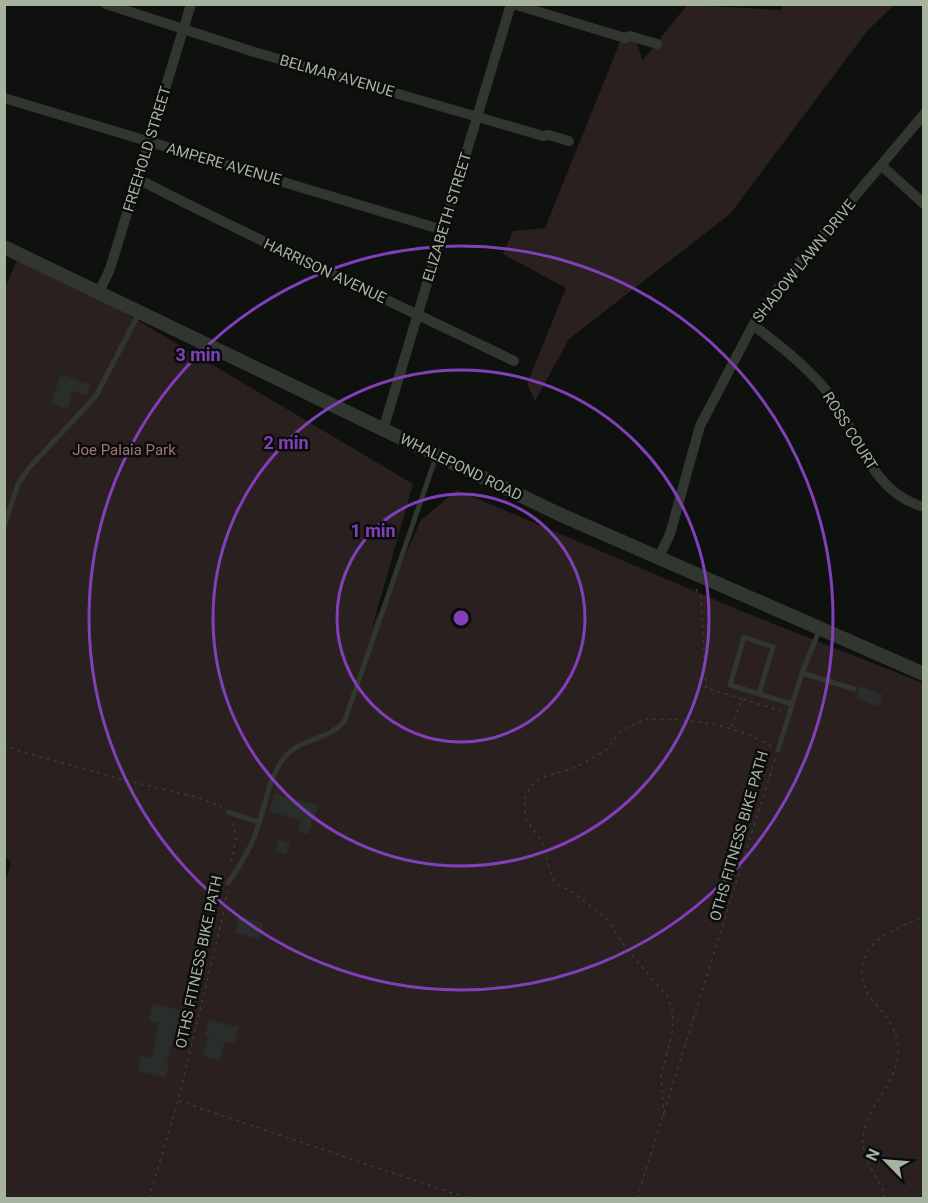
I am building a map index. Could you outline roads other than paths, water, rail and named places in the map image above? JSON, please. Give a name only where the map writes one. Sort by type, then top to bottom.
[{"type":"street","name":"BELMAR AVENUE","points":[[106,4],[251,51],[543,136],[549,135],[569,141]]},
{"type":"street","name":"FREEHOLD STREET","points":[[99,292],[110,269],[190,4]]},
{"type":"street","points":[[512,4],[625,38],[630,36],[657,44]]},
{"type":"street","name":"ELIZABETH STREET","points":[[383,430],[512,4]]},
{"type":"street","name":"AMPERE AVENUE","points":[[4,98],[443,230]]},
{"type":"street","name":"SHADOW LAWN DRIVE","points":[[659,557],[670,534],[700,426],[753,325],[788,277],[924,114]]},
{"type":"street","points":[[882,166],[924,204]]},
{"type":"street","name":"HARRISON AVENUE","points":[[138,179],[243,233],[514,361]]},
{"type":"street","name":"WHALEPOND ROAD","points":[[4,247],[559,514],[924,674]]},
{"type":"street","name":"ROSS COURT","points":[[753,325],[775,342],[824,388],[842,413],[878,476],[904,499],[924,507]]},
{"type":"lane","points":[[4,527],[18,484],[29,468],[96,396],[140,312]]},
{"type":"lane","points":[[228,883],[251,844],[273,778],[284,757],[303,743],[334,732],[345,720],[436,455]]},
{"type":"lane","points":[[778,750],[802,673],[820,629]]},
{"type":"lane","points":[[759,694],[773,646],[744,638],[730,685],[759,694],[792,704]]},
{"type":"lane","points":[[802,673],[854,689]]},
{"type":"lane","points":[[228,812],[259,822]]},
{"type":"park label","name":"Joe Palaia Park","points":[[124,450]]}]
